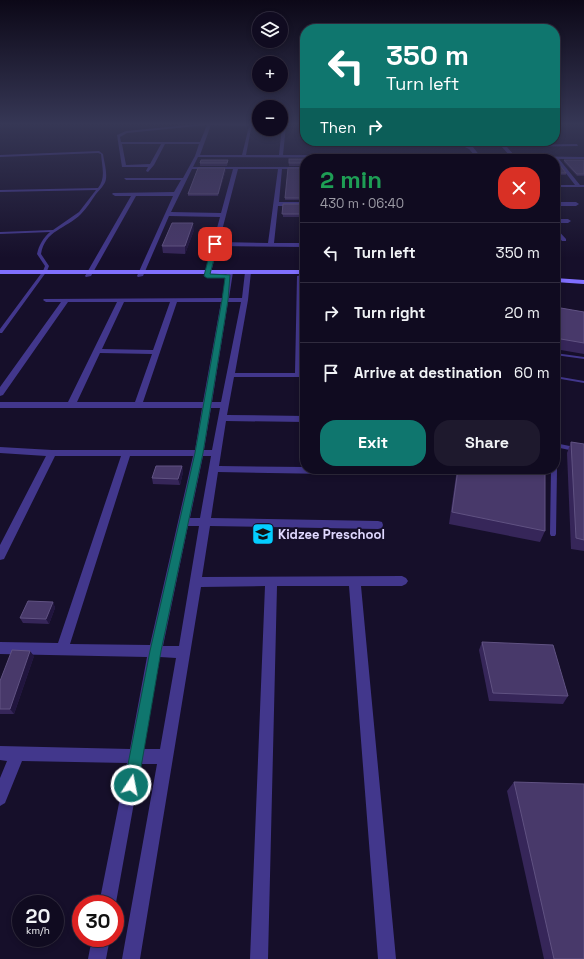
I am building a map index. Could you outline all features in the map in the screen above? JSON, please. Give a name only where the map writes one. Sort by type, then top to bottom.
[{"type":"street","points":[[144,179],[150,169]]},
{"type":"street","points":[[141,274],[176,194],[191,169]]},
{"type":"street","points":[[207,274],[236,169]]},
{"type":"street","points":[[271,245],[280,169]]},
{"type":"street","points":[[566,169],[581,186]]},
{"type":"street","points":[[126,179],[185,179]]},
{"type":"street","points":[[560,186],[581,186]]},
{"type":"street","points":[[115,194],[176,194]]},
{"type":"street","points":[[89,273],[134,194]]},
{"type":"street","points":[[276,204],[300,204]]},
{"type":"street","points":[[560,204],[576,204]]},
{"type":"street","points":[[167,214],[223,215]]},
{"type":"street","points":[[560,221],[568,221]]},
{"type":"street","points":[[560,235],[564,240]]},
{"type":"street","points":[[215,244],[300,245]]},
{"type":"street","points":[[0,272],[43,274]]},
{"type":"street","points":[[0,276],[89,273],[300,275]]},
{"type":"street","points":[[110,895],[137,756],[155,651],[199,453],[229,274]]},
{"type":"street","points":[[131,959],[196,582],[222,418],[245,300],[247,274]]},
{"type":"street","points":[[560,280],[584,282]]},
{"type":"street","points":[[46,300],[245,300]]},
{"type":"street","points":[[0,393],[65,301]]},
{"type":"street","points":[[71,406],[121,301]]},
{"type":"street","points":[[138,404],[174,301]]},
{"type":"street","points":[[97,351],[156,352]]},
{"type":"street","points":[[231,375],[300,375]]},
{"type":"street","points":[[0,405],[225,405]]},
{"type":"street","points":[[222,418],[300,419]]},
{"type":"street","points":[[0,450],[52,453],[217,453]]},
{"type":"street","points":[[62,650],[127,452]]},
{"type":"street","points":[[0,556],[52,453]]},
{"type":"street","points":[[214,469],[300,470]]},
{"type":"street","points":[[184,522],[378,525]]},
{"type":"street","points":[[196,582],[402,581]]},
{"type":"street","points":[[259,959],[272,582]]},
{"type":"street","points":[[355,582],[387,959]]},
{"type":"street","points":[[0,648],[184,652]]},
{"type":"street","points":[[0,753],[165,757]]},
{"type":"street","points":[[0,798],[16,754]]},
{"type":"street","points":[[97,959],[99,947]]},
{"type":"lane","points":[[0,332],[43,274],[47,266],[39,254],[39,249],[44,240],[53,231],[77,216],[104,184],[104,169]]},
{"type":"lane","points":[[0,191],[99,189]]},
{"type":"lane","points":[[0,233],[53,231]]},
{"type":"lane","points":[[560,355],[584,358]]},
{"type":"lane","points":[[560,378],[584,382]]},
{"type":"lane","points":[[560,446],[584,451]]},
{"type":"lane","points":[[553,534],[554,474]]},
{"type":"building","points":[[198,169],[225,169],[218,194],[188,194]]},
{"type":"building","points":[[288,169],[300,169],[300,198],[285,198]]},
{"type":"building","points":[[560,169],[563,169],[566,173],[560,173]]},
{"type":"building","points":[[572,169],[584,169],[584,174],[577,174]]},
{"type":"building","points":[[283,204],[300,204],[300,214],[282,214]]},
{"type":"building","points":[[172,223],[193,223],[185,246],[162,246]]},
{"type":"building","points":[[560,308],[584,312],[584,343],[560,339]]},
{"type":"building","points":[[571,442],[584,444],[584,540],[576,538]]},
{"type":"building","points":[[156,466],[182,466],[178,479],[152,478]]},
{"type":"building","points":[[457,474],[545,474],[545,531],[452,512]]},
{"type":"building","points":[[28,601],[53,602],[46,619],[20,618]]},
{"type":"building","points":[[482,642],[553,645],[568,696],[493,693]]},
{"type":"building","points":[[12,650],[30,651],[10,709],[0,709],[0,681]]},
{"type":"building","points":[[514,782],[584,784],[584,959],[554,959]]},
{"type":"place","name":"Kidzee Preschool","points":[[263,534]]},
{"type":"route","points":[[131,785],[155,651],[199,453],[225,300],[228,276],[207,276],[215,244]]}]
